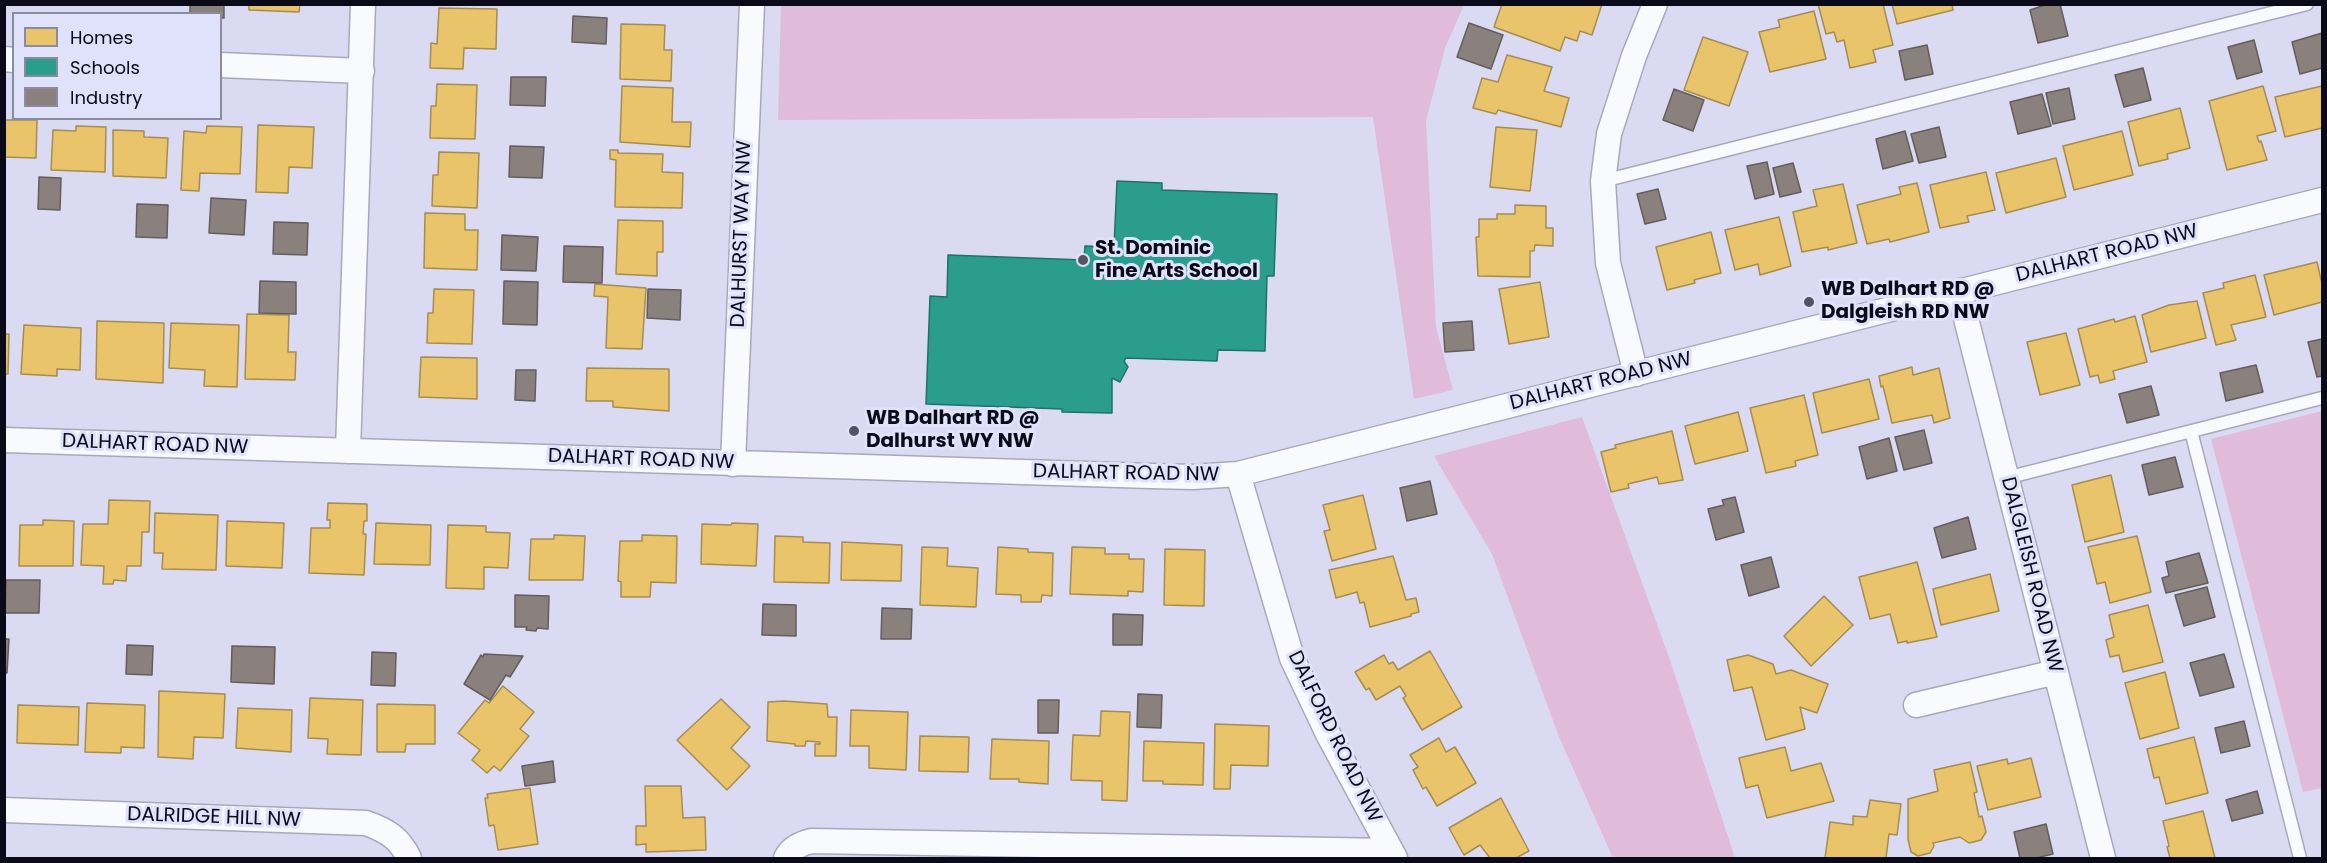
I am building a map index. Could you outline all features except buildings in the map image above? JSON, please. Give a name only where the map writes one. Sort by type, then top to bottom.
[{"type":"street","points":[[348,451],[363,4]]},
{"type":"street","name":"DALHURST WAY NW","points":[[733,464],[752,4]]},
{"type":"street","points":[[1636,374],[1608,262],[1603,181],[1609,134],[1634,56],[1655,4]]},
{"type":"street","points":[[222,65],[362,71]]},
{"type":"street","name":"DALHART ROAD NW","points":[[4,441],[1150,477],[1238,474],[2322,200]]},
{"type":"street","name":"DALGLEISH ROAD NW","points":[[1959,291],[2103,858]]},
{"type":"street","name":"DALFORD ROAD NW","points":[[1238,474],[1292,658],[1328,734],[1393,855]]},
{"type":"street","points":[[1916,705],[2056,672]]},
{"type":"street","name":"DALRIDGE HILL NW","points":[[4,810],[366,823],[386,830],[400,843],[409,858]]},
{"type":"street","points":[[786,858],[792,850],[811,841],[1393,855]]},
{"type":"lane","points":[[1603,181],[2307,4]]},
{"type":"lane","points":[[2006,478],[2322,398]]},
{"type":"lane","points":[[2191,431],[2300,858]]},
{"type":"shaded area","points":[[781,5],[1464,5],[1445,48],[1426,121],[1436,327],[1453,390],[1414,399],[1373,117],[778,120]]},
{"type":"shaded area","points":[[2322,411],[2322,788],[2303,792],[2211,439]]},
{"type":"shaded area","points":[[1582,417],[1670,660],[1735,858],[1613,858],[1559,737],[1492,554],[1434,456]]},
{"type":"place","name":"St. Dominic Fine Arts School","points":[[1083,260]]},
{"type":"place","name":"WB Dalhart RD @ Dalgleish RD NW","points":[[1809,302]]},
{"type":"place","name":"WB Dalhart RD @ Dalhurst WY NW","points":[[854,431]]}]
